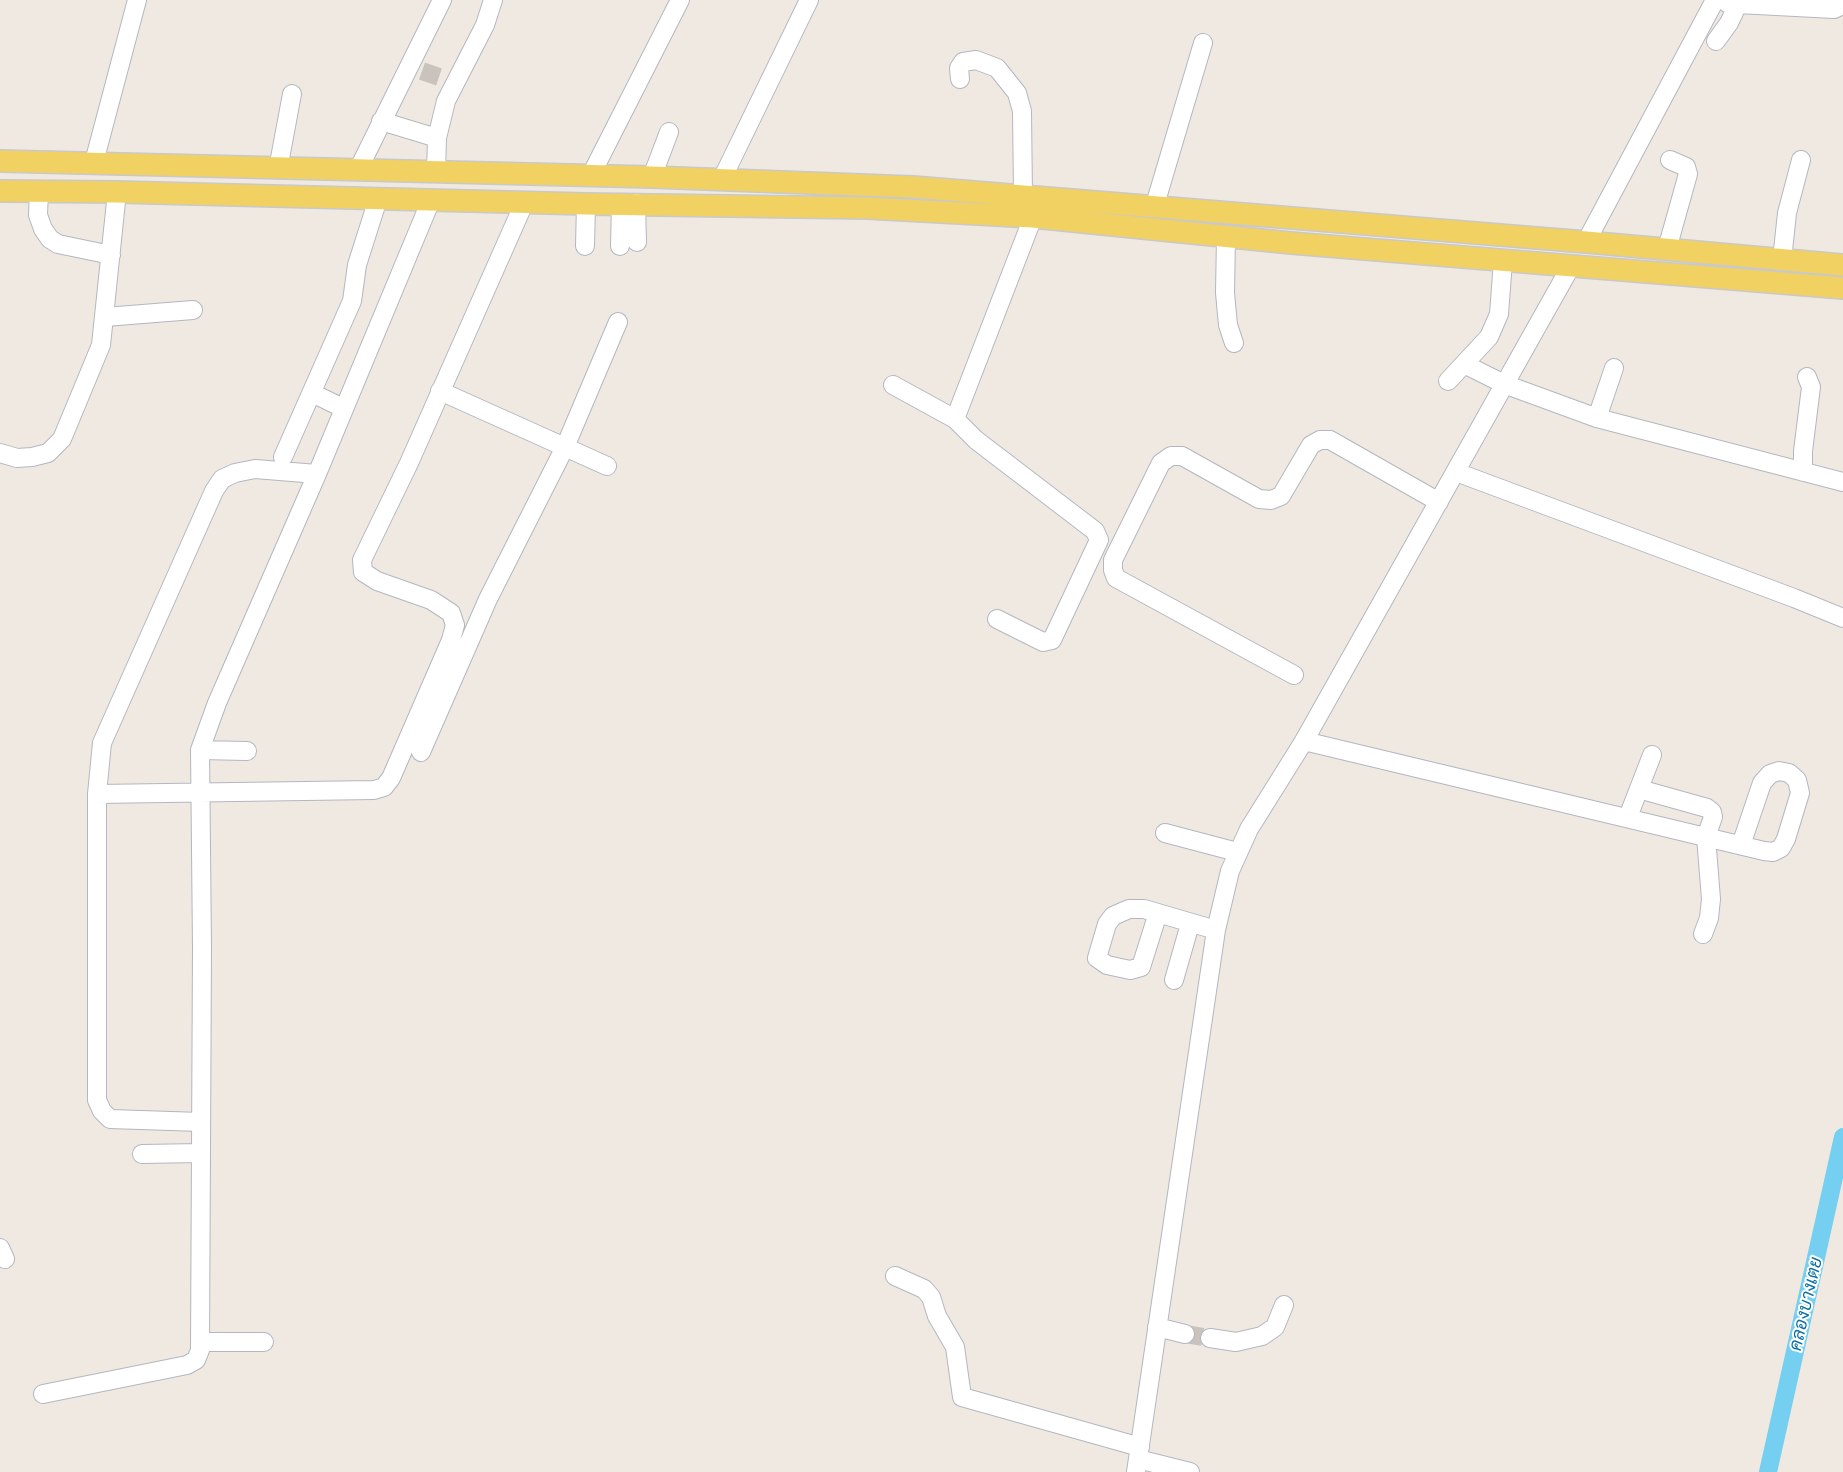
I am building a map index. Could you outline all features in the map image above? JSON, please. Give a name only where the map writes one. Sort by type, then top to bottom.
[{"type":"main road","points":[[0,161],[828,182],[1024,196],[1843,265]]},
{"type":"main road","points":[[1,194],[39,191],[117,192],[586,204],[629,203],[867,208],[1032,217],[1226,237],[1843,288]]},
{"type":"main road","points":[[1571,266],[1586,242]]},
{"type":"street","points":[[94,162],[137,0]]},
{"type":"street","points":[[358,170],[381,121],[415,69],[442,0]]},
{"type":"street","points":[[436,171],[437,138],[450,81],[485,25],[493,0]]},
{"type":"street","points":[[591,175],[680,0]]},
{"type":"street","points":[[722,179],[809,0]]},
{"type":"street","points":[[1586,242],[1715,1],[1834,10],[1843,5]]},
{"type":"street","points":[[1716,41],[1729,23],[1738,4]]},
{"type":"street","points":[[1154,208],[1204,43]]},
{"type":"street","points":[[960,79],[959,68],[963,62],[976,60],[997,68],[1017,93],[1022,111],[1024,196]]},
{"type":"street","points":[[278,169],[292,94]]},
{"type":"street","points":[[381,121],[437,138]]},
{"type":"street","points":[[652,177],[670,132]]},
{"type":"street","points":[[1667,249],[1688,174],[1686,167],[1670,160]]},
{"type":"street","points":[[1782,260],[1787,213],[1801,160]]},
{"type":"street","points":[[39,191],[38,214],[43,229],[50,239],[58,244],[111,255]]},
{"type":"street","points":[[0,453],[17,458],[32,457],[48,453],[62,439],[101,345],[106,317],[117,192]]},
{"type":"street","points":[[283,457],[352,301],[357,264],[378,199]]},
{"type":"street","points":[[43,1394],[187,1365],[196,1360],[200,1342],[202,948],[200,750],[217,703],[317,474],[431,200]]},
{"type":"street","points":[[97,794],[374,790],[384,787],[391,778],[451,640],[455,625],[451,613],[431,600],[377,581],[363,572],[362,560],[409,463],[525,202]]},
{"type":"street","points":[[628,244],[629,203]]},
{"type":"street","points":[[586,204],[586,246]]},
{"type":"street","points":[[955,419],[1032,217]]},
{"type":"street","points":[[1226,237],[1224,293],[1228,324],[1234,343]]},
{"type":"street","points":[[1448,381],[1489,337],[1499,314],[1503,261]]},
{"type":"street","points":[[1138,1459],[1216,930],[1222,898],[1237,852],[1249,829],[1304,741],[1571,266]]},
{"type":"street","points":[[106,317],[194,310]]},
{"type":"street","points":[[421,752],[488,599],[565,447],[618,322]]},
{"type":"street","points":[[1464,364],[1504,384],[1596,418],[1843,482]]},
{"type":"street","points":[[1596,418],[1614,368]]},
{"type":"street","points":[[1803,472],[1805,427],[1811,387],[1807,377]]},
{"type":"street","points":[[893,385],[955,419],[976,440],[1095,531],[1099,540],[1052,640],[1043,642],[997,619]]},
{"type":"street","points":[[440,391],[607,466]]},
{"type":"street","points":[[312,393],[343,408]]},
{"type":"street","points":[[1294,675],[1116,578],[1113,570],[1113,560],[1161,463],[1171,456],[1182,456],[1259,499],[1271,500],[1281,496],[1311,445],[1320,440],[1330,440],[1439,502]]},
{"type":"street","points":[[201,1122],[110,1120],[102,1111],[97,1100],[97,794],[102,743],[214,491],[222,479],[235,473],[255,469],[317,474]]},
{"type":"street","points":[[1456,472],[1843,618]]},
{"type":"street","points":[[1304,741],[1706,837],[1741,845],[1773,852],[1781,848],[1800,793],[1797,780],[1789,773],[1779,771],[1770,774],[1762,783],[1741,845]]},
{"type":"street","points":[[200,750],[247,751]]},
{"type":"street","points":[[1628,817],[1652,755]]},
{"type":"street","points":[[1639,789],[1707,808],[1712,812],[1713,818],[1706,837],[1711,899],[1710,918],[1703,934]]},
{"type":"street","points":[[1165,833],[1237,852]]},
{"type":"street","points":[[1158,913],[1190,924],[1216,930]]},
{"type":"street","points":[[1174,980],[1190,924]]},
{"type":"street","points":[[142,1154],[201,1153]]},
{"type":"street","points":[[895,1276],[924,1289],[931,1297],[937,1316],[955,1347],[962,1397],[1138,1459],[1190,1472]]},
{"type":"street","points":[[1210,1338],[1236,1342],[1262,1336],[1275,1327],[1284,1305]]},
{"type":"street","points":[[1157,1327],[1185,1334]]},
{"type":"street","points":[[200,1342],[264,1342]]},
{"type":"waterway","name":"คลองบางเตย","points":[[1768,1472],[1843,1137]]},
{"type":"tunnel","points":[[422,71],[445,79]]},
{"type":"tunnel","points":[[1185,1334],[1210,1338]]}]
